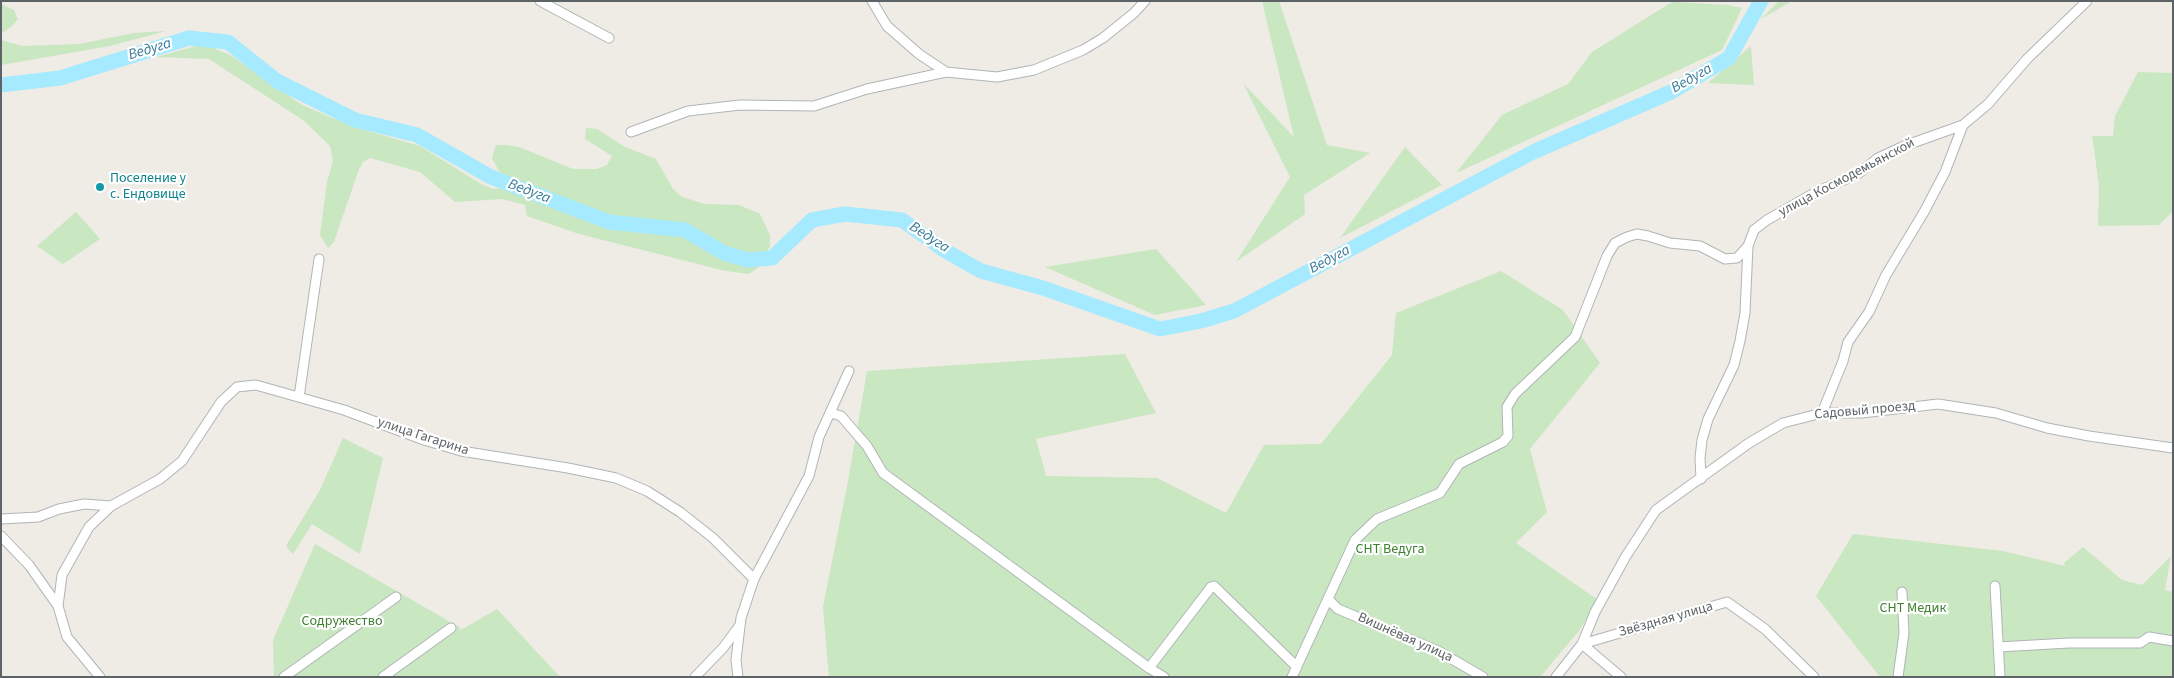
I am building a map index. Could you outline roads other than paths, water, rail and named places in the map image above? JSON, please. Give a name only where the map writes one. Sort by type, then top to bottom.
[{"type":"street","points":[[540,1],[609,38]]},
{"type":"street","points":[[872,1],[887,26],[919,54],[946,72]]},
{"type":"street","points":[[631,132],[688,111],[740,105],[814,106],[867,89],[946,72],[997,77],[1034,70],[1083,50],[1103,38],[1145,1]]},
{"type":"street","name":"улица Космодемьянской","points":[[1748,246],[1754,230],[1760,225],[1818,191],[1858,174],[1878,158],[1904,146],[1963,125],[1988,104],[2027,59],[2087,1]]},
{"type":"street","points":[[1822,413],[1843,362],[1848,342],[1869,312],[1886,275],[1924,212],[1945,172],[1963,125]]},
{"type":"street","points":[[1292,677],[1354,540],[1377,519],[1440,493],[1459,464],[1503,442],[1508,436],[1507,407],[1515,394],[1576,337],[1607,256],[1616,243],[1626,237],[1637,234],[1670,243],[1700,246],[1725,260],[1737,258],[1748,246]]},
{"type":"street","points":[[1701,478],[1700,458],[1702,440],[1708,419],[1734,366],[1740,341],[1745,313],[1748,246]]},
{"type":"street","points":[[299,397],[319,259]]},
{"type":"street","points":[[738,677],[736,660],[740,625],[754,580],[809,476],[819,437],[849,370]]},
{"type":"street","name":"улица Гагарина","points":[[58,606],[62,575],[89,527],[111,506],[160,479],[182,461],[222,402],[237,387],[256,385],[344,410],[424,440],[461,451],[568,468],[616,478],[647,491],[680,512],[713,538],[754,580]]},
{"type":"street","name":"Садовый проезд","points":[[1556,677],[1582,644],[1596,612],[1626,556],[1656,510],[1749,443],[1783,422],[1822,413],[1862,413],[1938,404],[1996,413],[2046,428],[2173,448]]},
{"type":"street","points":[[831,413],[841,416],[867,446],[883,473],[1149,668],[1164,677]]},
{"type":"street","points":[[1,519],[38,516],[59,508],[84,504],[111,506]]},
{"type":"street","name":"улица Гагарина","points":[[1,536],[29,565],[58,606],[67,637],[100,677]]},
{"type":"street","points":[[1149,668],[1210,587],[1214,586],[1297,667]]},
{"type":"street","points":[[1994,586],[2000,677]]},
{"type":"street","points":[[1898,677],[1904,633],[1902,592]]},
{"type":"street","points":[[284,677],[396,597]]},
{"type":"street","name":"Вишнёвая улица","points":[[1328,599],[1338,609],[1438,651],[1483,677]]},
{"type":"street","name":"Звёздная улица","points":[[1582,644],[1727,602],[1765,630],[1814,677]]},
{"type":"street","points":[[695,677],[723,648],[740,625]]},
{"type":"street","points":[[383,677],[451,628]]},
{"type":"street","points":[[1998,647],[2060,643],[2140,643],[2149,637],[2173,641]]},
{"type":"street","points":[[1582,644],[1621,677]]},
{"type":"waterway","name":"Ведуга","points":[[1,85],[60,78],[189,38],[228,42],[277,81],[355,120],[417,135],[491,177],[609,222],[685,230],[724,253],[748,260],[772,258],[812,220],[845,214],[902,220],[944,250],[981,271],[1043,288],[1160,329],[1201,321],[1234,311],[1533,152],[1671,92],[1729,58],[1761,1]]},
{"type":"place","name":"Поселение у с. Ендовище","points":[[100,187]]},
{"type":"park label","name":"СНТ Ведуга","points":[[1390,550]]},
{"type":"park label","name":"СНТ Медик","points":[[1913,609]]},
{"type":"park label","name":"Содружество","points":[[342,622]]}]
